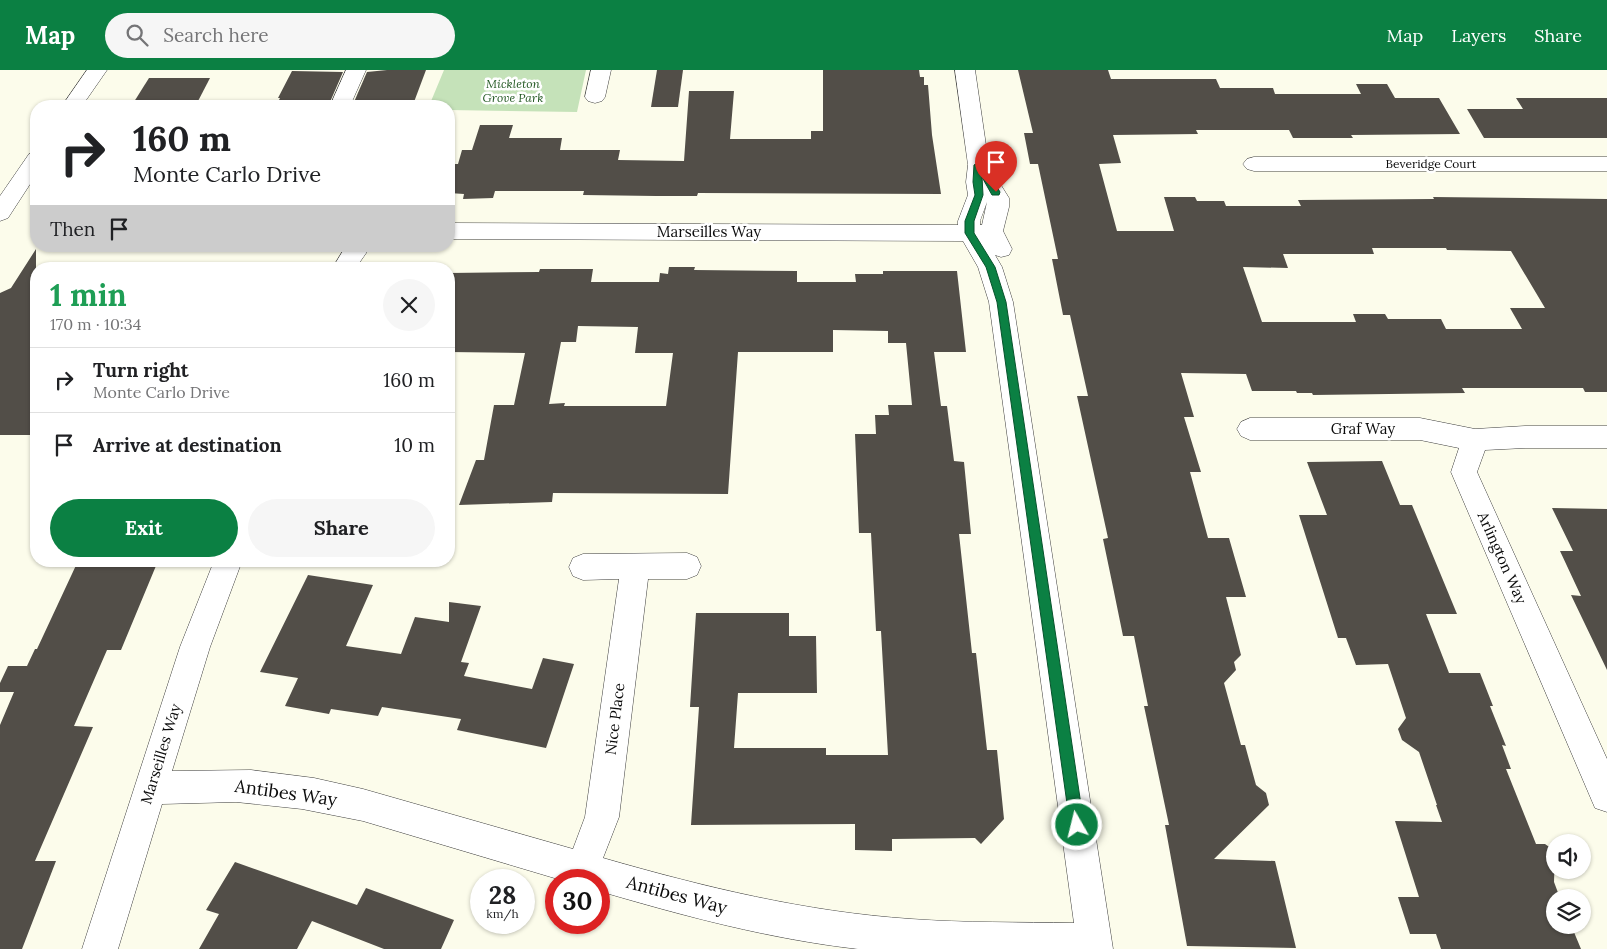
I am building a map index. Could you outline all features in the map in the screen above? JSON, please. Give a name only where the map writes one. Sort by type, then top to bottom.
[{"type":"street","points":[[76,100],[97,70]]},
{"type":"street","points":[[343,100],[356,70]]},
{"type":"street","points":[[595,97],[601,70]]},
{"type":"street","points":[[965,70],[979,165],[977,182],[979,195],[970,221],[970,233],[990,267],[1002,302],[1094,945]]},
{"type":"street","name":"Beveridge Court","points":[[1255,165],[1607,164]]},
{"type":"street","points":[[979,165],[998,198],[992,233],[997,244],[1006,254],[1010,272],[1002,302]]},
{"type":"street","points":[[0,213],[30,169]]},
{"type":"street","name":"Marseilles Way","points":[[455,230],[992,233]]},
{"type":"street","name":"Graf Way","points":[[1250,429],[1420,429],[1475,440]]},
{"type":"street","points":[[1475,440],[1525,437],[1607,437]]},
{"type":"street","name":"Arlington Way","points":[[1475,440],[1464,472],[1607,796]]},
{"type":"street","points":[[583,567],[687,566]]},
{"type":"street","name":"Marseilles Way","points":[[100,949],[195,646],[226,567]]},
{"type":"street","name":"Nice Place","points":[[582,869],[602,816],[635,567]]},
{"type":"street","name":"Antibes Way","points":[[151,788],[218,785],[266,787],[316,795],[363,805],[582,869]]},
{"type":"street","name":"Antibes Way","points":[[610,877],[660,892],[763,917],[836,930],[911,937],[1094,945]]},
{"type":"green space","name":"Mickleton Grove Park","points":[[444,70],[586,70],[577,112],[455,110],[455,100],[432,100]]},
{"type":"building","points":[[426,70],[415,100],[355,100],[367,72]]},
{"type":"building","points":[[657,70],[683,70],[678,107],[651,107]]},
{"type":"building","points":[[823,70],[919,70],[920,77],[924,77],[924,85],[928,85],[932,135],[941,194],[698,193],[697,196],[656,196],[583,195],[584,191],[495,191],[493,198],[463,199],[464,194],[455,193],[455,164],[458,164],[462,150],[472,150],[480,125],[513,125],[509,138],[562,138],[560,150],[620,150],[618,160],[684,161],[689,91],[734,91],[730,139],[811,139],[811,131],[823,131]]},
{"type":"building","points":[[1018,70],[1108,70],[1111,79],[1216,79],[1220,88],[1273,88],[1275,94],[1361,94],[1356,84],[1387,84],[1395,98],[1439,98],[1460,134],[1351,135],[1353,138],[1293,138],[1289,130],[1196,130],[1198,134],[1113,135],[1121,163],[1099,164],[1117,231],[1174,231],[1164,197],[1195,197],[1197,201],[1224,201],[1226,206],[1301,206],[1298,200],[1434,199],[1433,197],[1607,199],[1607,392],[1585,392],[1583,388],[1462,388],[1465,393],[1313,395],[1312,393],[1297,393],[1296,391],[1252,391],[1246,374],[1181,373],[1194,417],[1184,417],[1201,472],[1190,472],[1208,538],[1229,538],[1246,597],[1226,597],[1241,655],[1234,662],[1236,670],[1224,683],[1241,745],[1245,745],[1256,785],[1266,793],[1269,805],[1214,859],[1275,861],[1296,948],[1187,946],[1165,825],[1169,825],[1144,706],[1148,706],[1134,636],[1123,636],[1103,539],[1108,538],[1077,396],[1088,396],[1070,315],[1063,315],[1052,259],[1058,259],[1038,164],[1030,164],[1024,133],[1033,133]],"holes":[[[1372,248],[1446,248],[1447,250],[1511,251],[1545,308],[1510,308],[1522,329],[1446,329],[1441,319],[1388,319],[1385,314],[1353,314],[1356,322],[1262,322],[1243,267],[1288,268],[1283,254],[1374,254]]]},
{"type":"building","points":[[292,71],[343,72],[331,100],[279,100],[280,98],[278,98]]},
{"type":"building","points":[[149,78],[210,78],[199,100],[135,100]]},
{"type":"building","points":[[1516,98],[1607,98],[1607,138],[1484,138],[1467,109],[1523,109]]},
{"type":"building","points":[[34,252],[36,252],[36,262],[30,262],[30,435],[0,435],[0,293],[11,288]]},
{"type":"building","points":[[669,267],[695,267],[694,270],[797,271],[797,282],[856,282],[855,274],[883,274],[883,271],[957,271],[966,352],[934,352],[941,406],[947,406],[954,461],[964,462],[971,534],[959,534],[972,653],[976,653],[987,750],[997,750],[1004,819],[981,844],[975,838],[892,839],[892,851],[855,850],[855,824],[691,825],[699,707],[690,707],[696,613],[789,613],[789,636],[816,636],[817,693],[738,693],[734,748],[826,748],[826,755],[888,755],[881,631],[876,631],[871,533],[859,533],[855,434],[876,434],[875,415],[889,415],[888,405],[912,405],[906,343],[888,343],[888,331],[833,330],[833,352],[738,352],[728,494],[553,493],[552,502],[459,505],[476,460],[484,460],[494,405],[514,405],[525,353],[455,352],[455,273],[539,272],[540,269],[593,269],[591,282],[659,282],[660,273],[668,274]],"holes":[[[578,326],[638,327],[635,353],[673,353],[666,406],[564,406],[565,403],[549,404],[561,342],[576,342]]]},
{"type":"building","points":[[1382,461],[1400,505],[1412,505],[1457,614],[1426,614],[1449,673],[1480,673],[1493,706],[1490,706],[1506,746],[1502,745],[1511,769],[1506,769],[1536,844],[1546,845],[1546,879],[1554,879],[1557,889],[1546,889],[1546,934],[1575,934],[1581,949],[1441,949],[1436,934],[1410,934],[1398,897],[1419,897],[1395,821],[1442,822],[1419,752],[1402,740],[1398,729],[1406,718],[1388,664],[1356,665],[1346,638],[1338,638],[1299,515],[1327,515],[1307,462]]},
{"type":"building","points":[[1552,508],[1607,509],[1607,670],[1571,595],[1581,596],[1560,551],[1573,551]]},
{"type":"building","points":[[75,567],[156,567],[121,650],[107,650],[74,726],[93,727],[35,861],[56,861],[22,949],[0,949],[0,725],[14,692],[0,692],[0,683],[8,666],[27,666],[35,649],[37,649]]},
{"type":"building","points":[[308,575],[373,585],[346,646],[401,654],[415,617],[449,622],[449,602],[481,606],[461,662],[469,663],[464,676],[532,689],[543,658],[574,664],[546,748],[457,730],[461,719],[382,707],[378,716],[331,709],[329,714],[285,706],[298,678],[260,672]]},
{"type":"building","points":[[235,862],[357,905],[366,888],[454,920],[441,949],[384,949],[312,921],[297,949],[199,949],[219,914],[206,910]]},
{"type":"route","points":[[996,192],[979,165],[977,182],[979,195],[969,227],[974,242],[985,255],[1002,302],[1077,825]]}]
